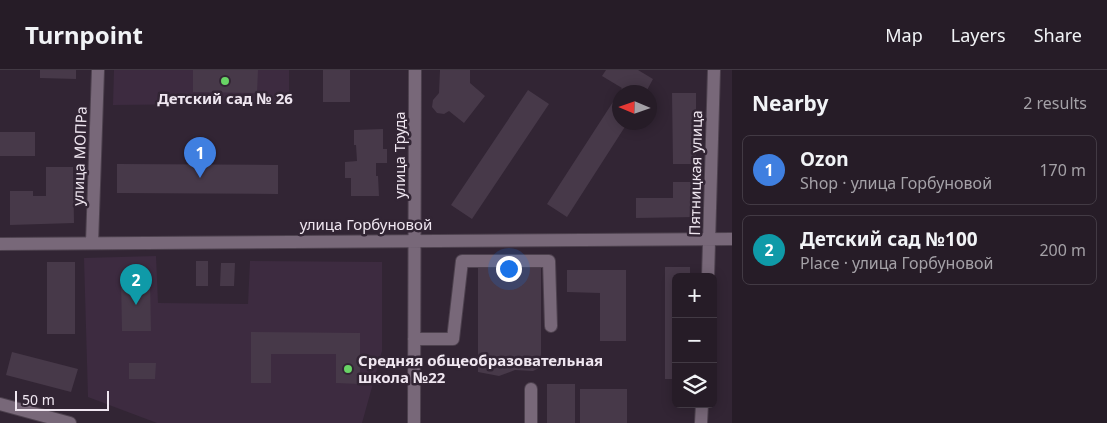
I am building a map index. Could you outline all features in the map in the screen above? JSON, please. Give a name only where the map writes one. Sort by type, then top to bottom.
[{"type":"street","name":"улица МОПРа","points":[[92,243],[98,70]]},
{"type":"street","name":"улица Труда","points":[[414,423],[415,70]]},
{"type":"street","name":"Пятницкая улица","points":[[708,273],[714,70]]},
{"type":"street","name":"улица Горбуновой","points":[[0,244],[732,239]]},
{"type":"street","points":[[414,339],[453,339],[462,261],[549,261],[551,326]]},
{"type":"street","points":[[531,389],[531,423]]},
{"type":"street","points":[[0,404],[70,423]]},
{"type":"street","points":[[701,423],[702,408]]},
{"type":"shaded area","points":[[114,70],[289,70],[289,103],[113,105]]},
{"type":"shaded area","points":[[156,256],[158,303],[248,304],[250,261],[382,262],[382,351],[362,423],[157,423],[88,397],[84,258]]},
{"type":"building","points":[[40,70],[76,70],[76,79],[40,78]]},
{"type":"building","name":"Детский сад № 26","points":[[193,70],[258,70],[257,93],[193,92]]},
{"type":"building","points":[[323,70],[350,70],[350,102],[323,102]]},
{"type":"building","points":[[440,70],[470,70],[470,83],[485,96],[464,123],[449,111],[444,114],[437,113],[432,107],[433,100],[439,93]]},
{"type":"building","points":[[606,70],[638,70],[653,79],[650,85],[617,85],[602,76]]},
{"type":"building","points":[[528,90],[549,104],[472,219],[451,205]]},
{"type":"building","points":[[672,93],[696,93],[696,164],[673,164]]},
{"type":"building","points":[[612,103],[612,130],[623,130],[567,217],[547,204]]},
{"type":"building","points":[[383,129],[383,149],[387,149],[387,163],[376,163],[379,196],[351,196],[351,178],[345,178],[345,162],[357,161],[354,130]]},
{"type":"building","points":[[0,132],[35,132],[35,156],[0,156]]},
{"type":"building","points":[[117,164],[278,165],[278,194],[117,193]]},
{"type":"building","points":[[46,167],[73,167],[74,223],[10,225],[10,191],[33,191],[33,196],[46,196]]},
{"type":"building","points":[[673,182],[694,182],[695,217],[636,218],[636,198],[673,198]]},
{"type":"building","points":[[196,261],[208,261],[208,286],[196,286]]},
{"type":"building","points":[[47,262],[75,262],[75,334],[47,334]]},
{"type":"building","points":[[221,263],[235,263],[234,286],[220,286]]},
{"type":"building","points":[[665,267],[690,267],[690,273],[672,273],[672,379],[665,379]]},
{"type":"building","points":[[478,268],[541,268],[541,367],[533,371],[515,370],[499,376],[478,372]]},
{"type":"building","points":[[567,270],[626,270],[626,341],[600,341],[600,293],[567,292]]},
{"type":"building","points":[[150,279],[151,331],[122,331],[121,280]]},
{"type":"building","name":"Средняя общеобразовательная школа №22","points":[[251,332],[360,333],[360,384],[336,383],[336,354],[271,354],[271,383],[251,383]]},
{"type":"building","points":[[12,352],[78,369],[71,392],[6,375]]},
{"type":"building","points":[[129,363],[156,363],[155,379],[129,379]]},
{"type":"building","points":[[547,384],[575,384],[575,423],[547,423]]},
{"type":"building","points":[[580,389],[627,389],[627,423],[580,423]]},
{"type":"place","name":"Детский сад № 26","points":[[225,81]]},
{"type":"place","name":"Ozon","points":[[200,178]]},
{"type":"place","name":"Детский сад №100","points":[[136,305]]},
{"type":"place","name":"Средняя общеобразовательная школа №22","points":[[348,369]]}]
